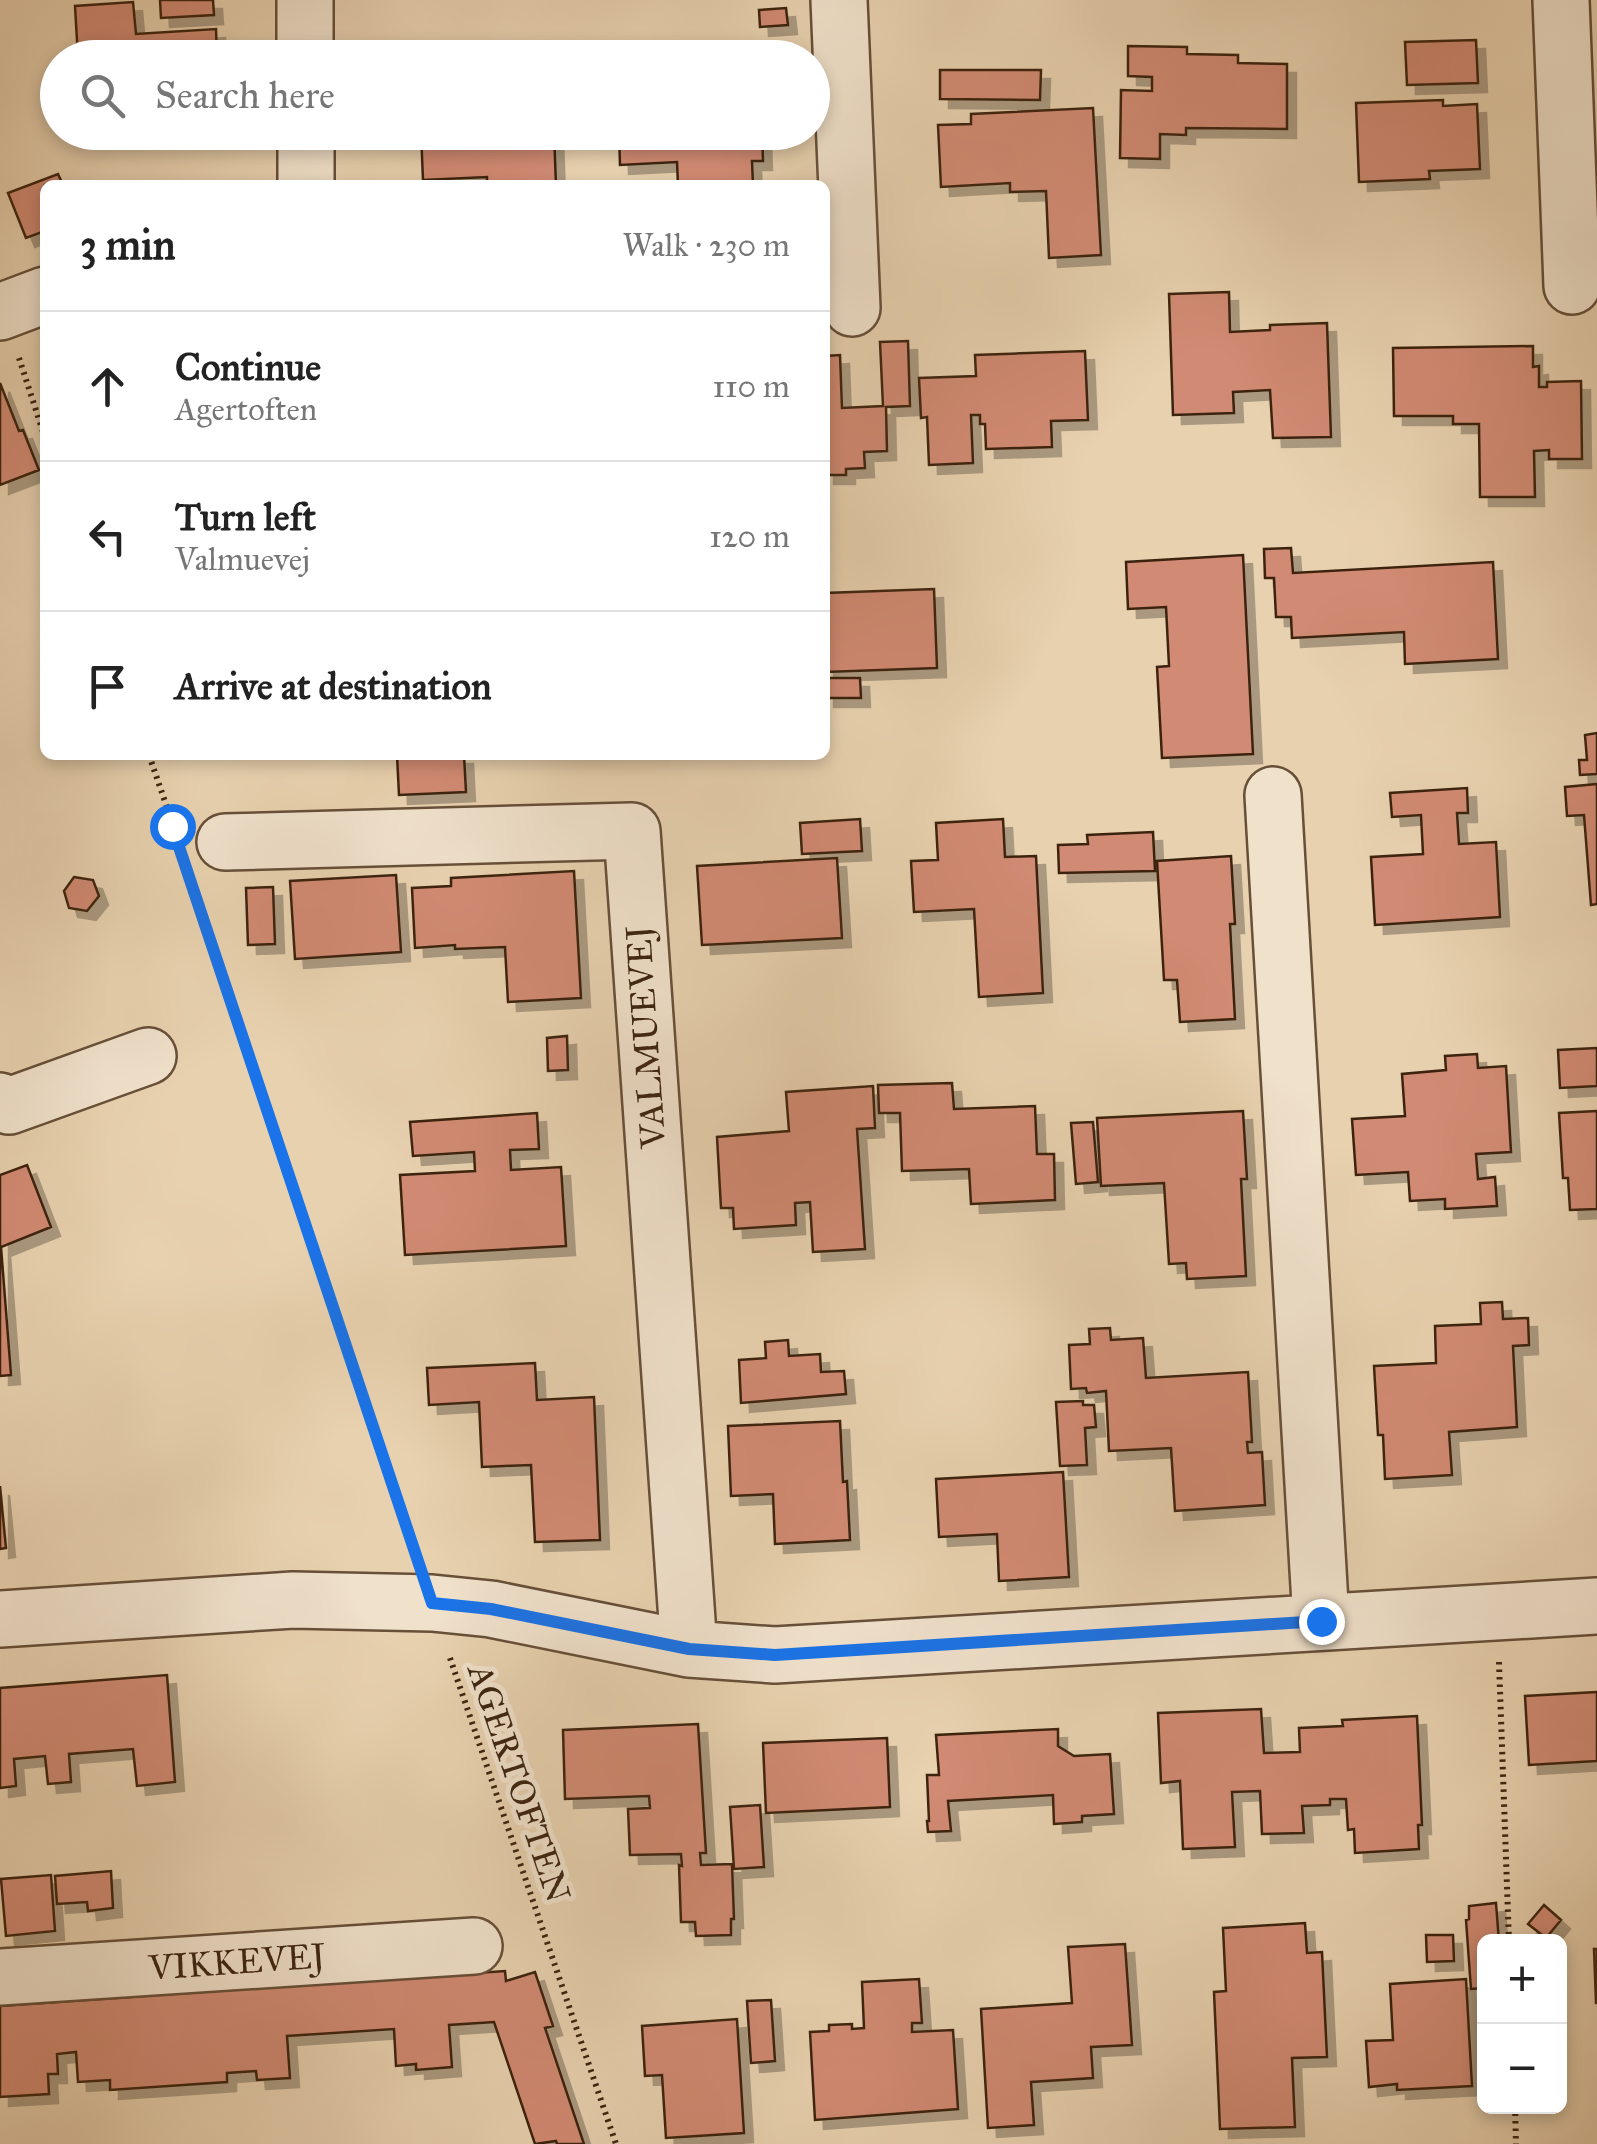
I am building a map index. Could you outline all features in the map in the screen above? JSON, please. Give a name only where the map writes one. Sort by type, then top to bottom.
[{"type":"street","points":[[305,0],[305,40]]},
{"type":"street","points":[[838,0],[852,308]]},
{"type":"street","points":[[1561,0],[1572,286]]},
{"type":"street","points":[[306,150],[306,180]]},
{"type":"street","points":[[1274,795],[1321,1621]]},
{"type":"street","name":"VALMUEVEJ","points":[[208,862],[632,831],[689,1649]]},
{"type":"street","points":[[0,1100],[9,1106],[148,1056]]},
{"type":"street","points":[[0,1619],[294,1600],[432,1603],[491,1609],[689,1649],[775,1655],[1597,1606]]},
{"type":"street","name":"VIKKEVEJ","points":[[0,1977],[474,1946]]},
{"type":"path","points":[[16,306],[40,415]]},
{"type":"path","points":[[152,760],[172,826]]},
{"type":"path","name":"AGERTOFTEN","points":[[208,862],[432,1603],[616,2144]]},
{"type":"path","points":[[1497,1611],[1509,1934]]},
{"type":"path","points":[[1515,2114],[1516,2144]]},
{"type":"building","points":[[160,0],[213,0],[214,15],[161,18]]},
{"type":"building","points":[[133,2],[136,34],[216,29],[216,40],[77,40],[75,6]]},
{"type":"building","points":[[786,8],[788,25],[760,27],[759,10]]},
{"type":"building","points":[[1476,40],[1478,83],[1407,85],[1405,42]]},
{"type":"building","points":[[1128,46],[1187,47],[1187,54],[1238,55],[1238,63],[1287,64],[1287,129],[1186,128],[1186,135],[1160,134],[1160,159],[1120,158],[1121,90],[1152,91],[1152,77],[1128,76]]},
{"type":"building","points":[[940,70],[1041,70],[1040,100],[940,99]]},
{"type":"building","points":[[1443,100],[1443,106],[1477,104],[1480,169],[1429,171],[1430,179],[1359,182],[1356,103]]},
{"type":"building","points":[[1093,108],[1101,255],[1049,258],[1046,191],[1010,192],[1010,183],[941,187],[938,125],[971,124],[971,114]]},
{"type":"building","points":[[422,150],[555,150],[556,180],[423,180]]},
{"type":"building","points":[[620,150],[763,150],[763,161],[752,161],[753,180],[678,180],[677,162],[620,165]]},
{"type":"building","points":[[40,181],[40,233],[26,238],[8,193]]},
{"type":"building","points":[[1229,292],[1230,332],[1270,330],[1270,325],[1327,323],[1331,437],[1273,438],[1270,390],[1233,392],[1234,413],[1173,415],[1169,294]]},
{"type":"building","points":[[908,341],[910,406],[886,407],[887,451],[864,452],[865,468],[846,469],[846,475],[830,475],[830,356],[840,355],[842,408],[883,406],[880,342]]},
{"type":"building","points":[[1533,346],[1533,367],[1539,366],[1539,387],[1547,387],[1547,382],[1581,381],[1582,459],[1549,459],[1549,450],[1534,451],[1535,497],[1480,497],[1479,424],[1453,424],[1453,416],[1394,416],[1393,348]]},
{"type":"building","points":[[1085,351],[1088,420],[1051,421],[1052,447],[986,449],[985,424],[980,424],[980,415],[971,415],[973,463],[929,465],[927,417],[921,418],[919,378],[976,376],[975,355]]},
{"type":"building","points":[[0,383],[39,470],[0,485]]},
{"type":"building","points":[[1291,548],[1293,573],[1493,562],[1498,659],[1405,664],[1404,632],[1292,638],[1291,617],[1276,617],[1274,578],[1265,578],[1264,549]]},
{"type":"building","points":[[1243,555],[1253,754],[1162,758],[1157,667],[1169,666],[1166,607],[1128,609],[1126,562]]},
{"type":"building","points":[[934,589],[937,668],[830,672],[830,593]]},
{"type":"building","points":[[830,678],[860,678],[861,698],[830,698]]},
{"type":"building","points":[[1597,733],[1597,774],[1580,775],[1579,760],[1587,760],[1585,735]]},
{"type":"building","points":[[397,760],[464,760],[466,792],[399,795]]},
{"type":"building","points":[[1597,784],[1597,904],[1591,905],[1584,815],[1567,816],[1565,787]]},
{"type":"building","points":[[1467,788],[1468,813],[1457,813],[1459,844],[1496,842],[1500,917],[1375,925],[1371,857],[1423,854],[1421,815],[1392,817],[1390,793]]},
{"type":"building","points":[[860,819],[862,851],[802,854],[800,823]]},
{"type":"building","points":[[1003,819],[1005,857],[1036,856],[1043,993],[979,997],[974,909],[914,912],[911,861],[938,860],[936,823]]},
{"type":"building","points":[[1153,832],[1155,871],[1059,873],[1058,845],[1088,844],[1087,835]]},
{"type":"building","points":[[1231,856],[1235,1019],[1180,1022],[1177,980],[1164,980],[1157,861]]},
{"type":"building","points":[[837,858],[842,938],[702,945],[697,866]]},
{"type":"building","points":[[574,871],[581,998],[508,1002],[505,947],[415,948],[412,888],[451,886],[451,878]]},
{"type":"building","points":[[396,875],[401,952],[295,959],[290,881]]},
{"type":"building","points":[[74,877],[93,880],[99,896],[87,911],[69,908],[64,891]]},
{"type":"building","points":[[273,887],[275,944],[248,945],[246,888]]},
{"type":"building","points":[[567,1036],[568,1070],[548,1071],[547,1038]]},
{"type":"building","points":[[1597,1048],[1597,1086],[1560,1088],[1558,1050]]},
{"type":"building","points":[[1477,1054],[1478,1068],[1506,1066],[1511,1152],[1476,1154],[1478,1179],[1495,1177],[1497,1206],[1445,1209],[1445,1199],[1410,1201],[1408,1172],[1356,1175],[1352,1119],[1405,1116],[1402,1074],[1446,1070],[1445,1056]]},
{"type":"building","points":[[952,1083],[954,1109],[1035,1106],[1037,1154],[1054,1154],[1055,1200],[971,1204],[969,1169],[902,1171],[900,1113],[879,1113],[878,1085]]},
{"type":"building","points":[[873,1086],[875,1128],[857,1129],[865,1249],[813,1252],[810,1202],[795,1203],[796,1225],[734,1229],[733,1208],[721,1208],[717,1137],[789,1131],[786,1092]]},
{"type":"building","points":[[1243,1111],[1247,1179],[1241,1179],[1246,1276],[1187,1279],[1186,1263],[1169,1264],[1164,1183],[1101,1186],[1097,1118]]},
{"type":"building","points":[[1597,1111],[1597,1209],[1570,1210],[1568,1178],[1563,1178],[1559,1113]]},
{"type":"building","points":[[537,1113],[539,1149],[510,1150],[511,1170],[561,1167],[566,1246],[405,1255],[400,1175],[475,1171],[474,1152],[413,1156],[410,1122]]},
{"type":"building","points":[[1093,1122],[1098,1182],[1076,1184],[1071,1123]]},
{"type":"building","points":[[27,1165],[51,1227],[1,1247],[11,1375],[0,1376],[0,1175]]},
{"type":"building","points":[[1502,1302],[1503,1319],[1528,1318],[1529,1345],[1513,1346],[1517,1427],[1449,1432],[1452,1475],[1385,1479],[1374,1366],[1436,1363],[1435,1326],[1481,1324],[1480,1303]]},
{"type":"building","points":[[1110,1328],[1111,1340],[1143,1338],[1146,1378],[1248,1372],[1252,1442],[1247,1442],[1248,1453],[1262,1452],[1265,1505],[1175,1511],[1171,1448],[1109,1451],[1106,1391],[1087,1393],[1086,1388],[1071,1389],[1069,1345],[1090,1344],[1089,1329]]},
{"type":"building","points":[[788,1340],[789,1356],[820,1354],[821,1372],[844,1371],[846,1394],[741,1403],[739,1360],[766,1358],[765,1342]]},
{"type":"building","points":[[535,1363],[537,1400],[594,1397],[600,1540],[535,1542],[531,1465],[482,1467],[479,1402],[429,1405],[427,1368]]},
{"type":"building","points":[[1083,1401],[1083,1405],[1094,1405],[1096,1427],[1085,1428],[1087,1465],[1060,1466],[1056,1402]]},
{"type":"building","points":[[840,1421],[850,1540],[775,1544],[773,1494],[731,1496],[728,1426]]},
{"type":"building","points":[[1063,1472],[1069,1577],[999,1581],[997,1534],[939,1537],[936,1479]]},
{"type":"building","points":[[0,1486],[6,1548],[0,1549]]},
{"type":"building","points":[[167,1675],[175,1782],[137,1786],[133,1749],[69,1754],[71,1782],[48,1784],[45,1756],[14,1759],[16,1786],[0,1788],[0,1688]]},
{"type":"building","points":[[1597,1692],[1597,1761],[1529,1765],[1525,1696]]},
{"type":"building","points":[[1261,1709],[1264,1753],[1300,1752],[1299,1728],[1343,1726],[1342,1720],[1417,1716],[1422,1825],[1418,1825],[1419,1849],[1355,1853],[1354,1829],[1348,1830],[1346,1799],[1330,1799],[1330,1805],[1302,1806],[1304,1833],[1262,1834],[1260,1791],[1232,1792],[1235,1847],[1183,1849],[1180,1781],[1161,1783],[1158,1713]]},
{"type":"building","points":[[698,1724],[706,1853],[700,1853],[701,1865],[732,1864],[731,1935],[696,1936],[695,1922],[681,1922],[681,1854],[630,1855],[628,1809],[650,1808],[649,1796],[565,1799],[563,1730]]},
{"type":"building","points":[[1058,1729],[1058,1746],[1074,1756],[1110,1754],[1114,1814],[1082,1816],[1082,1822],[1054,1824],[1053,1795],[948,1801],[951,1831],[928,1832],[927,1775],[939,1775],[936,1735]]},
{"type":"building","points":[[887,1738],[890,1807],[766,1813],[763,1743]]},
{"type":"building","points":[[760,1805],[764,1867],[734,1869],[730,1807]]},
{"type":"building","points":[[111,1871],[113,1908],[88,1911],[87,1902],[57,1904],[55,1876]]},
{"type":"building","points":[[51,1875],[55,1931],[6,1936],[1,1879]]},
{"type":"building","points":[[1496,1903],[1498,1934],[1477,1934],[1477,1989],[1471,1989],[1466,1920],[1469,1906]]},
{"type":"building","points":[[1544,1905],[1561,1920],[1549,1934],[1541,1934],[1528,1924]]},
{"type":"building","points":[[1305,1923],[1307,1953],[1322,1952],[1327,2057],[1292,2058],[1295,2127],[1220,2129],[1214,1992],[1226,1991],[1223,1928]]},
{"type":"building","points":[[1426,1935],[1453,1935],[1454,1961],[1427,1962]]},
{"type":"building","points":[[1125,1944],[1132,2045],[1091,2047],[1093,2078],[1031,2082],[1034,2125],[988,2128],[981,2009],[1072,2003],[1068,1947]]},
{"type":"building","points":[[1597,1949],[1597,2003],[1596,2003]]},
{"type":"building","points":[[505,1971],[506,1981],[535,1972],[553,2026],[545,2028],[584,2144],[535,2144],[494,2022],[449,2025],[452,2067],[416,2070],[416,2064],[396,2066],[394,2029],[287,2036],[290,2078],[257,2080],[256,2071],[227,2073],[227,2082],[110,2090],[110,2080],[78,2082],[76,2052],[57,2054],[58,2074],[48,2074],[49,2094],[0,2097],[0,2006]]},
{"type":"building","points":[[919,1979],[922,2023],[912,2023],[912,2032],[953,2030],[958,2109],[815,2120],[810,2032],[829,2031],[829,2025],[864,2028],[862,1982]]},
{"type":"building","points":[[1466,1979],[1472,2086],[1397,2090],[1397,2084],[1369,2087],[1366,2041],[1393,2040],[1390,1984]]},
{"type":"building","points":[[771,2000],[775,2061],[751,2063],[747,2001]]},
{"type":"building","points":[[737,2019],[744,2133],[666,2138],[662,2075],[645,2076],[642,2026]]},
{"type":"route","points":[[172,826],[432,1603],[491,1609],[689,1649],[775,1655],[1321,1621]]}]
